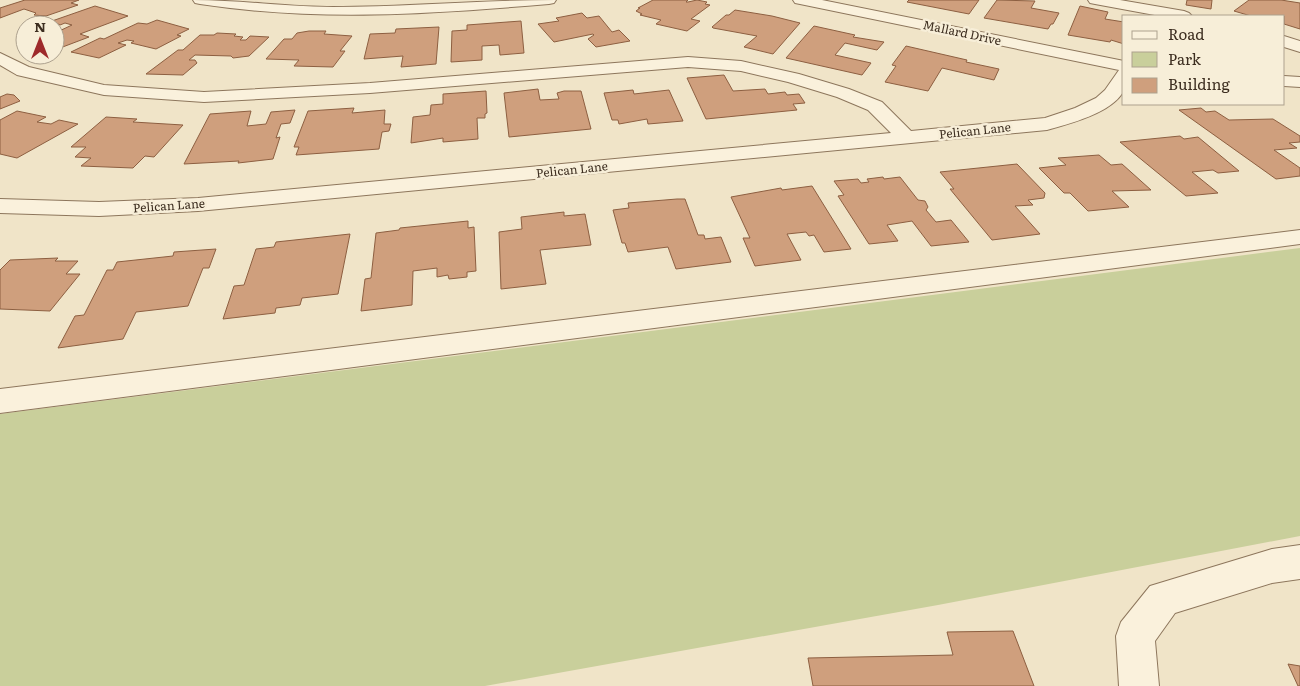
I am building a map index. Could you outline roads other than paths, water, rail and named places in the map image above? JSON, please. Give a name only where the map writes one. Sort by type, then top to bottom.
[{"type":"street","points":[[200,0],[226,5],[296,10],[366,11],[549,0]]},
{"type":"street","name":"Mallard Drive","points":[[800,0],[1122,66]]},
{"type":"street","points":[[1095,0],[1178,15]]},
{"type":"street","points":[[1285,42],[1300,47]]},
{"type":"street","points":[[0,58],[23,71],[104,90],[204,98],[360,89],[688,62],[741,66],[793,78],[843,93],[875,106],[907,138]]},
{"type":"street","name":"Pelican Lane","points":[[0,206],[43,210],[146,208],[515,176],[1047,124],[1094,108],[1119,87],[1122,79]]},
{"type":"street","points":[[1285,80],[1300,82]]},
{"type":"street","points":[[0,401],[1300,237]]},
{"type":"street","points":[[1139,686],[1135,636],[1163,599],[1272,566],[1300,562]]}]
